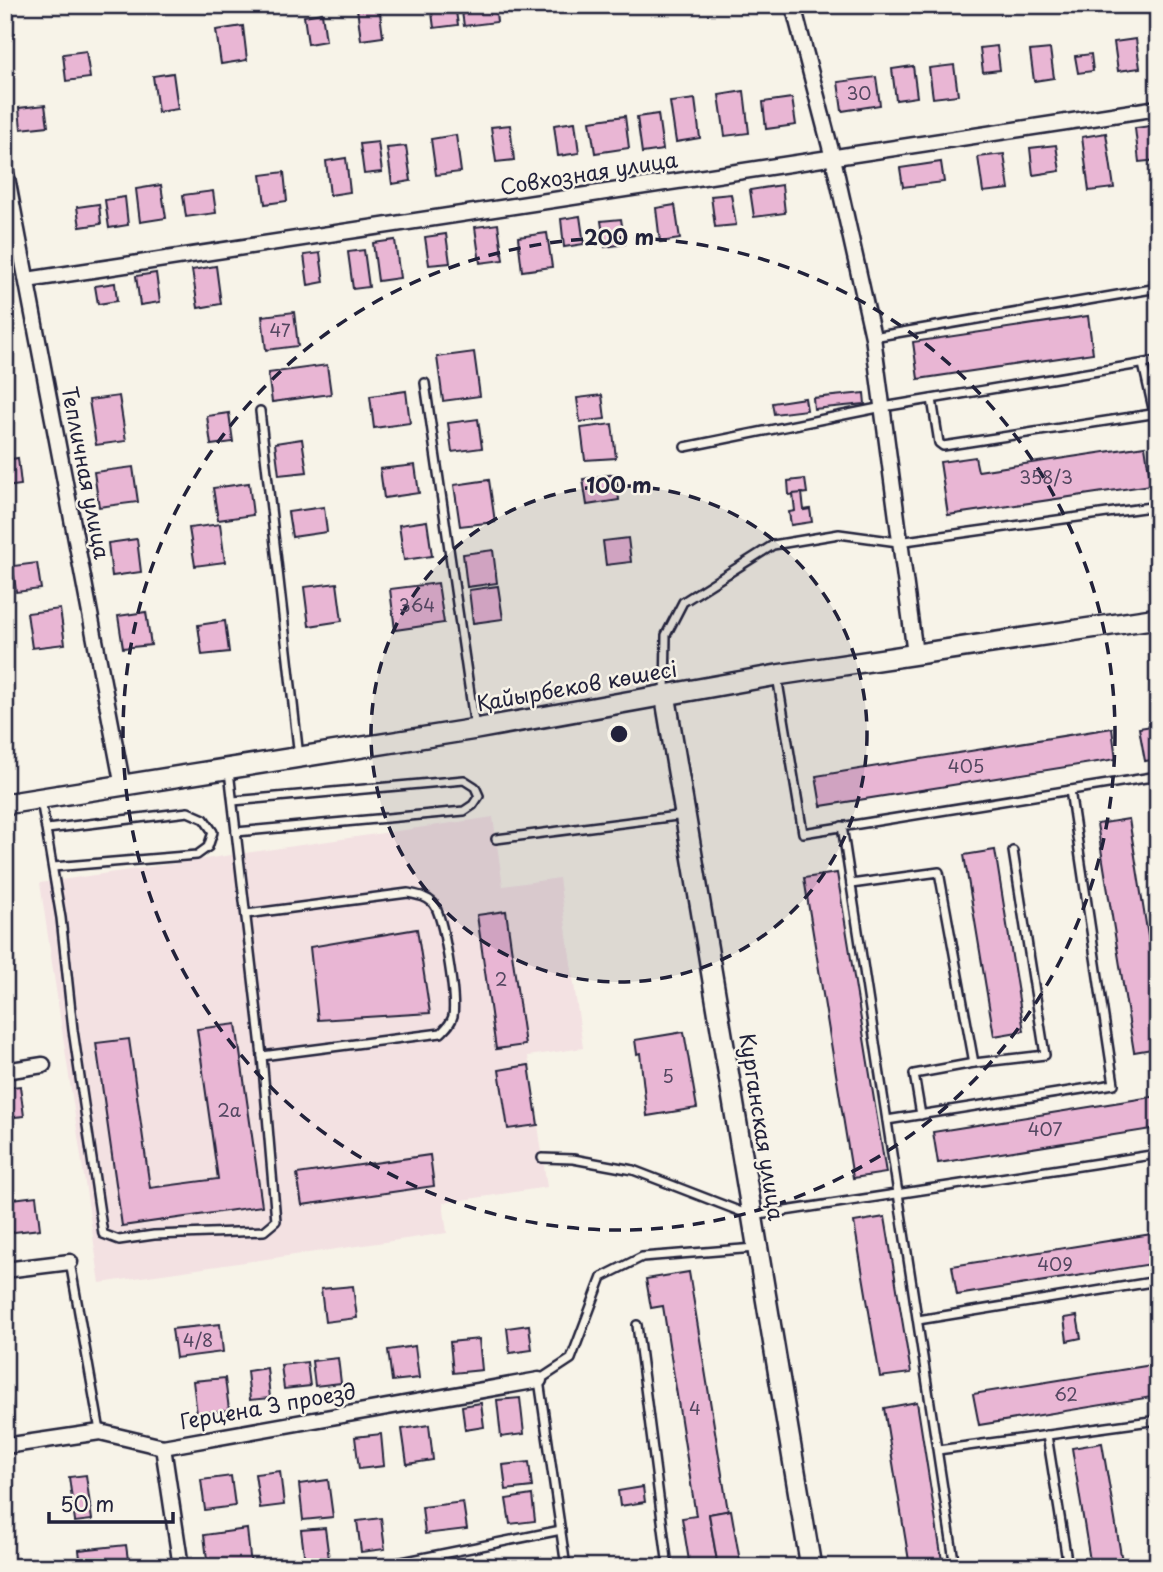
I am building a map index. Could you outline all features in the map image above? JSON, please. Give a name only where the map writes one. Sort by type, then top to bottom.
[{"type":"main road","name":"Қайырбеков көшесі","points":[[5,804],[476,729],[777,675],[1158,618]]},
{"type":"main road","name":"Курганская улица","points":[[665,694],[811,1567]]},
{"type":"street","points":[[793,5],[833,158],[873,337],[898,542],[915,654]]},
{"type":"street","name":"Совхозная улица","points":[[27,280],[1158,108]]},
{"type":"street","name":"Тепличная улица","points":[[5,167],[123,787]]},
{"type":"street","points":[[5,1071],[43,1065]]},
{"type":"street","points":[[5,1270],[70,1262]]},
{"type":"street","name":"Герцена 3 проезд","points":[[5,1446],[100,1432],[163,1447],[539,1380]]},
{"type":"street","points":[[163,1447],[181,1567]]},
{"type":"lane","points":[[873,337],[1158,288]]},
{"type":"lane","points":[[684,447],[883,407],[1158,361]]},
{"type":"lane","points":[[1143,364],[1158,431]]},
{"type":"lane","points":[[425,383],[476,729]]},
{"type":"lane","points":[[932,399],[939,443],[943,446],[1158,413]]},
{"type":"lane","points":[[260,411],[299,758]]},
{"type":"lane","points":[[665,694],[666,635],[683,602],[773,545],[839,534],[898,542],[1158,506]]},
{"type":"lane","points":[[777,675],[803,833],[1158,776]]},
{"type":"lane","points":[[41,799],[53,867],[73,1030],[103,1234],[119,1240],[154,1235],[264,1231],[276,1221],[262,1056],[229,769]]},
{"type":"lane","points":[[233,801],[464,780],[475,787],[478,796],[473,805],[464,811],[236,832]]},
{"type":"lane","points":[[887,1120],[1114,1084],[1070,790]]},
{"type":"lane","points":[[47,829],[188,812],[204,819],[212,832],[208,847],[197,855],[53,867]]},
{"type":"lane","points":[[496,839],[685,814]]},
{"type":"lane","points":[[842,826],[956,1567]]},
{"type":"lane","points":[[921,1115],[914,1074],[974,1063],[1045,1055],[1013,851]]},
{"type":"lane","points":[[851,884],[939,872],[974,1063]]},
{"type":"lane","points":[[246,914],[408,893],[423,896],[438,912],[452,990],[454,1014],[441,1034],[262,1056]]},
{"type":"lane","points":[[542,1158],[573,1159],[632,1170],[752,1216],[1158,1154]]},
{"type":"lane","points":[[566,1567],[539,1380],[571,1359],[602,1277],[642,1257],[758,1248]]},
{"type":"lane","points":[[70,1262],[100,1432]]},
{"type":"lane","points":[[918,1320],[1158,1281]]},
{"type":"lane","points":[[637,1325],[668,1567]]},
{"type":"lane","points":[[938,1450],[1158,1420]]},
{"type":"lane","points":[[1047,1435],[1068,1567]]},
{"type":"lane","points":[[377,1567],[561,1530]]},
{"type":"shaded area","points":[[493,817],[503,886],[559,878],[583,1048],[528,1056],[547,1187],[443,1203],[447,1233],[100,1283],[40,883]]},
{"type":"building","points":[[379,5],[383,37],[361,40],[357,8]]},
{"type":"building","points":[[431,5],[455,5],[458,25],[434,28]]},
{"type":"building","points":[[461,5],[495,5],[497,22],[464,26]]},
{"type":"building","points":[[322,13],[326,41],[308,44],[304,16]]},
{"type":"building","points":[[1158,22],[1158,55],[1156,56],[1152,23]]},
{"type":"building","points":[[243,26],[247,60],[221,64],[216,30]]},
{"type":"building","points":[[1136,39],[1140,68],[1118,71],[1114,42]]},
{"type":"building","points":[[997,46],[1000,70],[983,72],[980,48]]},
{"type":"building","points":[[1050,49],[1054,78],[1034,81],[1030,51]]},
{"type":"building","points":[[86,51],[90,78],[66,81],[63,54]]},
{"type":"building","points":[[1091,54],[1093,71],[1078,73],[1075,56]]},
{"type":"building","points":[[954,65],[958,95],[933,98],[929,68]]},
{"type":"building","points":[[913,66],[917,97],[896,100],[892,69]]},
{"type":"building","points":[[173,73],[178,109],[158,112],[153,76]]},
{"type":"building","points":[[876,77],[880,105],[842,111],[838,82]]},
{"type":"building","points":[[744,91],[749,133],[725,136],[719,95]]},
{"type":"building","points":[[792,98],[796,125],[766,129],[763,102]]},
{"type":"building","points":[[695,99],[700,138],[676,142],[670,102]]},
{"type":"building","points":[[45,105],[48,126],[21,129],[19,108]]},
{"type":"building","points":[[658,114],[663,150],[642,153],[637,117]]},
{"type":"building","points":[[625,116],[629,148],[595,153],[590,121]]},
{"type":"building","points":[[575,122],[579,153],[558,156],[554,125]]},
{"type":"building","points":[[510,125],[514,160],[496,162],[491,127]]},
{"type":"building","points":[[1158,125],[1158,160],[1139,162],[1135,128]]},
{"type":"building","points":[[1106,133],[1114,188],[1089,191],[1082,137]]},
{"type":"building","points":[[456,135],[461,172],[436,175],[431,139]]},
{"type":"building","points":[[378,142],[382,172],[364,174],[360,144]]},
{"type":"building","points":[[1056,145],[1060,171],[1033,175],[1030,148]]},
{"type":"building","points":[[406,146],[411,181],[392,184],[387,148]]},
{"type":"building","points":[[1004,154],[1009,189],[983,192],[978,157]]},
{"type":"building","points":[[346,158],[350,192],[330,195],[326,161]]},
{"type":"building","points":[[941,162],[944,182],[903,187],[900,168]]},
{"type":"building","points":[[284,172],[287,201],[265,204],[261,175]]},
{"type":"building","points":[[161,185],[166,218],[140,222],[136,189]]},
{"type":"building","points":[[782,185],[785,213],[754,217],[750,190]]},
{"type":"building","points":[[213,191],[216,213],[186,217],[183,195]]},
{"type":"building","points":[[731,194],[736,225],[715,227],[711,196]]},
{"type":"building","points":[[125,197],[128,225],[109,228],[105,200]]},
{"type":"building","points":[[99,204],[101,224],[80,227],[77,207]]},
{"type":"building","points":[[675,205],[680,239],[660,242],[656,208]]},
{"type":"building","points":[[580,216],[584,244],[564,247],[561,219]]},
{"type":"building","points":[[621,219],[625,244],[605,247],[601,221]]},
{"type":"building","points":[[498,224],[503,260],[480,263],[475,227]]},
{"type":"building","points":[[547,233],[552,267],[522,271],[518,237]]},
{"type":"building","points":[[446,234],[450,263],[429,265],[425,237]]},
{"type":"building","points":[[395,240],[400,278],[378,281],[373,243]]},
{"type":"building","points":[[364,250],[369,287],[353,289],[348,252]]},
{"type":"building","points":[[320,253],[324,282],[308,285],[304,255]]},
{"type":"building","points":[[216,266],[221,304],[198,308],[192,270]]},
{"type":"building","points":[[156,273],[160,302],[140,305],[136,276]]},
{"type":"building","points":[[115,283],[117,301],[98,304],[95,286]]},
{"type":"building","points":[[294,312],[298,346],[266,350],[262,316]]},
{"type":"building","points":[[1088,316],[1093,353],[918,379],[913,342]]},
{"type":"building","points":[[474,352],[480,396],[443,401],[437,357]]},
{"type":"building","points":[[327,365],[331,394],[272,402],[268,373]]},
{"type":"building","points":[[406,391],[410,423],[374,428],[370,396]]},
{"type":"building","points":[[864,393],[865,404],[814,409],[813,398]]},
{"type":"building","points":[[602,395],[605,419],[580,422],[577,398]]},
{"type":"building","points":[[119,396],[126,441],[96,445],[89,400]]},
{"type":"building","points":[[805,398],[807,410],[774,414],[772,403]]},
{"type":"building","points":[[229,413],[233,442],[211,445],[207,416]]},
{"type":"building","points":[[478,419],[482,448],[452,452],[448,423]]},
{"type":"building","points":[[612,424],[616,458],[585,460],[581,428]]},
{"type":"building","points":[[302,439],[307,472],[279,475],[275,443]]},
{"type":"building","points":[[1145,446],[1151,485],[948,515],[940,462],[975,457],[978,471]]},
{"type":"building","points":[[18,458],[21,485],[5,487],[5,460]]},
{"type":"building","points":[[415,465],[419,493],[384,498],[380,469]]},
{"type":"building","points":[[133,467],[138,502],[99,507],[94,472]]},
{"type":"building","points":[[616,474],[619,500],[587,505],[583,479]]},
{"type":"building","points":[[805,479],[807,493],[789,495],[788,481]]},
{"type":"building","points":[[489,480],[495,522],[460,526],[454,485]]},
{"type":"building","points":[[249,483],[253,515],[218,520],[213,488]]},
{"type":"building","points":[[802,493],[804,510],[810,509],[812,522],[791,525],[789,512],[795,511],[793,494]]},
{"type":"building","points":[[324,507],[327,532],[292,537],[288,512]]},
{"type":"building","points":[[427,521],[432,556],[404,560],[399,525]]},
{"type":"building","points":[[220,524],[225,562],[195,566],[189,528]]},
{"type":"building","points":[[628,538],[631,562],[606,565],[603,541]]},
{"type":"building","points":[[137,539],[141,572],[112,576],[108,543]]},
{"type":"building","points":[[493,550],[497,583],[467,587],[463,554]]},
{"type":"building","points":[[37,563],[41,589],[16,592],[13,566]]},
{"type":"building","points":[[337,583],[342,621],[309,626],[304,587]]},
{"type":"building","points":[[438,583],[444,623],[395,630],[390,589]]},
{"type":"building","points":[[498,586],[503,619],[473,623],[469,590]]},
{"type":"building","points":[[60,609],[65,644],[32,648],[27,613]]},
{"type":"building","points":[[146,612],[151,645],[123,648],[118,616]]},
{"type":"building","points":[[225,621],[229,652],[202,655],[198,625]]},
{"type":"building","points":[[1158,725],[1158,759],[1145,761],[1139,728]]},
{"type":"building","points":[[1112,728],[1116,759],[821,806],[816,776]]},
{"type":"building","points":[[1129,819],[1158,998],[1158,1048],[1134,1052],[1097,824]]},
{"type":"building","points":[[995,850],[1024,1031],[994,1036],[964,855]]},
{"type":"building","points":[[837,873],[886,1173],[853,1178],[804,878]]},
{"type":"building","points":[[506,911],[525,1045],[496,1049],[477,915]]},
{"type":"building","points":[[417,929],[430,1013],[318,1020],[310,947]]},
{"type":"building","points":[[236,1024],[262,1206],[122,1226],[96,1043],[129,1039],[150,1188],[218,1179],[197,1029]]},
{"type":"building","points":[[684,1032],[697,1108],[647,1116],[640,1053],[637,1054],[635,1040]]},
{"type":"building","points":[[529,1065],[538,1125],[508,1129],[499,1070]]},
{"type":"building","points":[[20,1086],[24,1116],[5,1118],[5,1088]]},
{"type":"building","points":[[1158,1096],[1158,1128],[938,1163],[933,1132]]},
{"type":"building","points":[[430,1155],[434,1186],[302,1205],[297,1174]]},
{"type":"building","points":[[36,1196],[40,1229],[6,1233],[5,1200]]},
{"type":"building","points":[[885,1217],[911,1373],[880,1377],[854,1222]]},
{"type":"building","points":[[1158,1233],[1158,1263],[957,1295],[952,1266]]},
{"type":"building","points":[[689,1272],[728,1511],[709,1514],[718,1567],[690,1567],[682,1518],[696,1516],[663,1306],[651,1308],[646,1279]]},
{"type":"building","points":[[353,1286],[357,1318],[325,1322],[321,1289]]},
{"type":"building","points":[[1077,1316],[1081,1338],[1067,1341],[1064,1318]]},
{"type":"building","points":[[220,1324],[223,1352],[176,1358],[172,1329]]},
{"type":"building","points":[[529,1325],[532,1350],[510,1353],[507,1328]]},
{"type":"building","points":[[479,1339],[482,1370],[453,1373],[450,1342]]},
{"type":"building","points":[[415,1346],[419,1378],[392,1381],[388,1350]]},
{"type":"building","points":[[338,1358],[341,1383],[315,1386],[312,1361]]},
{"type":"building","points":[[307,1362],[310,1386],[284,1389],[281,1365]]},
{"type":"building","points":[[1158,1364],[1158,1396],[979,1425],[973,1394]]},
{"type":"building","points":[[267,1368],[270,1398],[250,1400],[247,1371]]},
{"type":"building","points":[[225,1378],[229,1410],[197,1414],[193,1381]]},
{"type":"building","points":[[10,1395],[13,1421],[5,1422],[5,1396]]},
{"type":"building","points":[[520,1398],[524,1434],[501,1437],[497,1400]]},
{"type":"building","points":[[917,1402],[943,1567],[910,1567],[884,1408]]},
{"type":"building","points":[[481,1403],[484,1427],[465,1430],[462,1406]]},
{"type":"building","points":[[429,1425],[433,1460],[407,1464],[402,1429]]},
{"type":"building","points":[[381,1434],[384,1466],[359,1469],[355,1437]]},
{"type":"building","points":[[1102,1443],[1123,1567],[1091,1567],[1072,1448]]},
{"type":"building","points":[[529,1462],[532,1487],[506,1490],[503,1465]]},
{"type":"building","points":[[280,1471],[284,1505],[260,1508],[255,1474]]},
{"type":"building","points":[[86,1475],[92,1520],[75,1522],[69,1477]]},
{"type":"building","points":[[231,1476],[235,1506],[205,1510],[201,1480]]},
{"type":"building","points":[[328,1480],[333,1517],[303,1520],[299,1484]]},
{"type":"building","points":[[643,1487],[645,1502],[620,1506],[618,1491]]},
{"type":"building","points":[[532,1495],[535,1521],[510,1524],[506,1499]]},
{"type":"building","points":[[463,1502],[467,1529],[425,1534],[422,1507]]},
{"type":"building","points":[[731,1510],[741,1567],[718,1567],[709,1514]]},
{"type":"building","points":[[381,1518],[385,1549],[361,1552],[357,1521]]},
{"type":"building","points":[[325,1528],[329,1559],[305,1562],[301,1530]]},
{"type":"building","points":[[247,1529],[251,1566],[208,1567],[204,1535]]},
{"type":"building","points":[[126,1545],[129,1567],[81,1567],[79,1550]]}]
